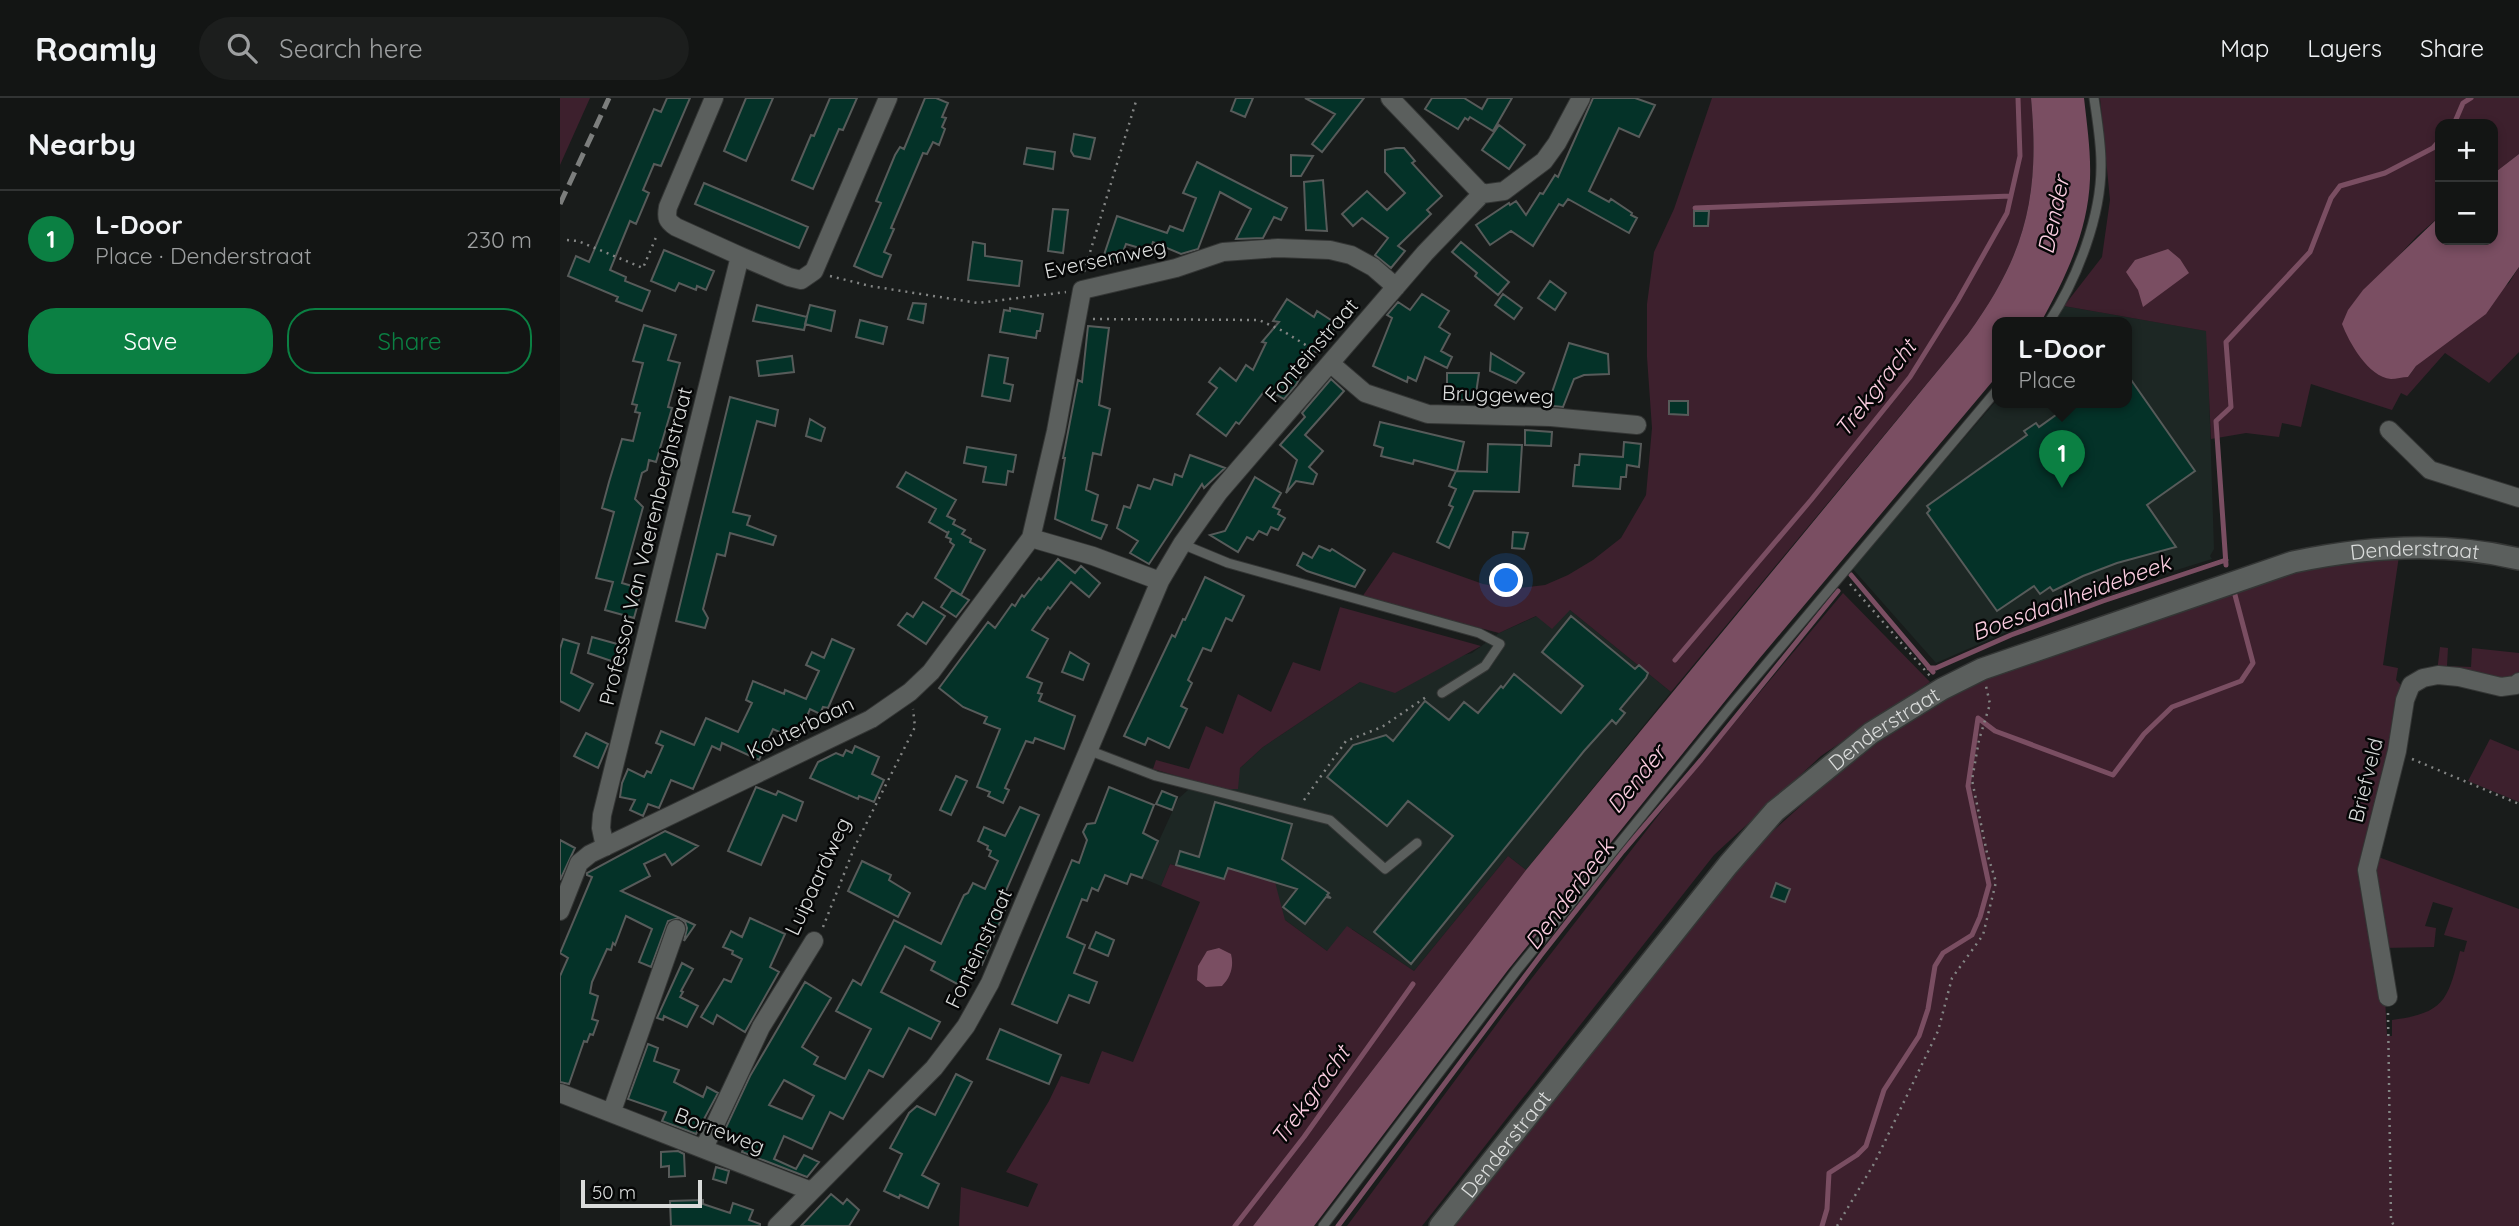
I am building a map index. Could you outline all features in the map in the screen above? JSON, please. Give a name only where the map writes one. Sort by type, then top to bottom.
[{"type":"street","points":[[714,98],[668,207],[669,223],[740,256],[802,280],[814,271],[888,98]]},
{"type":"street","points":[[1390,98],[1480,191]]},
{"type":"street","name":"Fonteinstraat","points":[[777,1226],[934,1068],[966,1026],[990,983],[1160,581],[1182,544],[1219,492],[1480,191],[1504,191],[1544,161],[1581,98]]},
{"type":"street","name":"Eversemweg","points":[[1082,290],[1176,268],[1223,252],[1278,248],[1330,250],[1352,255],[1373,267],[1396,287]]},
{"type":"street","name":"Professor Van Vaerenberghstraat","points":[[605,847],[601,828],[602,815],[740,256]]},
{"type":"street","name":"Kouterbaan","points":[[560,911],[579,863],[590,854],[871,719],[910,692],[931,671],[1031,538],[1056,431],[1082,290]]},
{"type":"street","name":"Bruggeweg","points":[[1331,361],[1366,393],[1428,414],[1550,417],[1637,425]]},
{"type":"street","points":[[2389,430],[2430,470],[2519,498]]},
{"type":"street","points":[[1031,538],[1093,556],[1160,581]]},
{"type":"street","name":"Denderstraat","points":[[1440,1226],[1728,865],[1775,811],[1871,733],[1942,689],[1982,669],[2259,572],[2340,552],[2417,548],[2457,550],[2519,559]]},
{"type":"street","name":"Briefveld","points":[[2388,997],[2367,870],[2396,751],[2405,700],[2411,685],[2423,678],[2438,675],[2501,687],[2519,682]]},
{"type":"street","points":[[612,1111],[676,929]]},
{"type":"street","name":"Luipaardweg","points":[[704,1148],[761,1027],[814,941]]},
{"type":"street","name":"Borreweg","points":[[560,1093],[612,1111],[811,1191]]},
{"type":"lane","points":[[2052,317],[2079,264],[2097,204],[2101,163],[2094,98]]},
{"type":"lane","points":[[1322,1226],[1517,970],[1731,705],[1992,396]]},
{"type":"lane","points":[[1182,544],[1228,563],[1479,633],[1500,644],[1485,666],[1442,693]]},
{"type":"lane","points":[[1088,750],[1156,776],[1330,820],[1385,869],[1417,843]]},
{"type":"path","points":[[1082,290],[1082,279],[1137,98]]},
{"type":"path","points":[[567,240],[578,241],[643,268],[657,234],[669,223]]},
{"type":"path","name":"Eversemweg","points":[[814,271],[870,286],[978,303],[1082,290]]},
{"type":"path","points":[[1076,320],[1259,320],[1283,331],[1331,361]]},
{"type":"path","points":[[1841,574],[1942,689]]},
{"type":"path","points":[[1837,1226],[1875,1162],[1938,1031],[1952,978],[1983,935],[1996,882],[1987,853],[1972,780],[1979,740],[1990,704],[1982,669]]},
{"type":"path","name":"Luipaardweg","points":[[814,941],[834,901],[855,846],[915,727],[910,692]]},
{"type":"path","points":[[1296,811],[1346,741],[1382,727],[1415,706],[1425,695],[1442,693]]},
{"type":"path","points":[[2396,751],[2519,804]]},
{"type":"path","points":[[2388,997],[2390,1220],[2393,1226]]},
{"type":"shaded area","points":[[560,98],[590,98],[560,165]]},
{"type":"shaded area","points":[[1712,98],[2031,98],[2033,165],[2025,223],[2004,277],[1968,334],[1671,692],[1570,610],[1552,629],[1536,616],[1499,633],[1362,597],[1393,552],[1483,584],[1511,589],[1545,585],[1568,575],[1621,538],[1646,495],[1652,428],[1647,357],[1647,304],[1654,252],[1674,209]]},
{"type":"shaded area","points":[[2100,98],[2519,98],[2519,154],[2498,170],[2498,119],[2435,119],[2435,220],[2392,263],[2408,377],[2416,366],[2509,283],[2519,267],[2519,352],[2489,383],[2445,353],[2407,396],[2401,393],[2392,410],[2311,384],[2301,427],[2282,423],[2279,437],[2246,433],[2211,439],[2206,331],[2064,306],[2102,257],[2110,200]]},
{"type":"shaded area","points":[[2064,306],[2127,317],[2058,317]]},
{"type":"shaded area","points":[[2132,318],[2207,331],[2214,549],[2210,556],[2212,559],[2135,583],[2025,624],[1936,663],[1852,568],[1992,406],[1992,408],[2132,408]]},
{"type":"shaded area","points":[[2399,556],[2383,665],[2398,668],[2396,680],[2403,687],[2366,849],[2385,997],[2387,1036],[2392,1036],[2392,1020],[2423,1013],[2441,1001],[2452,981],[2460,951],[2464,952],[2467,941],[2444,935],[2453,908],[2433,902],[2425,926],[2436,928],[2434,947],[2383,948],[2373,855],[2519,909],[2519,1226],[1455,1226],[1751,851],[1859,753],[1910,718],[1988,677],[2266,579],[2312,567]]},
{"type":"shaded area","points":[[1843,593],[1930,682],[1821,756],[1714,855],[1422,1226],[1347,1226],[1511,1005],[1678,790]]},
{"type":"shaded area","points":[[1340,607],[1481,646],[1395,693],[1360,682],[1263,747],[1240,768],[1238,789],[1222,789],[1153,769],[1156,760],[1189,769],[1206,726],[1223,734],[1238,694],[1271,712],[1293,662],[1320,671]]},
{"type":"shaded area","points":[[1570,610],[1671,692],[1526,870],[1508,856],[1414,971],[1352,929],[1327,951],[1285,920],[1227,869],[1224,879],[1170,864],[1161,886],[1142,878],[1178,799],[1197,782],[1240,768],[1263,747],[1360,682],[1472,653],[1499,633],[1537,616]]},
{"type":"shaded area","points":[[2440,647],[2448,648],[2447,666],[2471,667],[2472,648],[2519,653],[2519,676],[2507,681],[2437,672]]},
{"type":"shaded area","points":[[2490,739],[2519,751],[2519,802],[2468,781]]},
{"type":"shaded area","points":[[1508,856],[1526,870],[1253,1226],[959,1226],[961,1187],[1028,1207],[1038,1184],[1006,1172],[1061,1076],[1089,1084],[1102,1051],[1133,1062],[1200,902],[1161,886],[1170,864],[1224,879],[1228,868],[1275,882],[1285,920],[1327,951],[1347,926],[1414,971]]},
{"type":"water","name":"Dender","points":[[2031,98],[2084,98],[2090,159],[2085,217],[2067,271],[2044,317],[1992,317],[1992,382],[1759,659],[1508,970],[1314,1226],[1253,1226],[1526,870],[1968,334],[2004,277],[2025,223],[2033,165]]},
{"type":"water","points":[[2519,154],[2519,267],[2486,314],[2416,366],[2408,377],[2383,377],[2360,357],[2345,331],[2342,324],[2348,310],[2363,290],[2435,221],[2435,245],[2498,245],[2498,170]]},
{"type":"water","points":[[2168,249],[2180,259],[2189,273],[2143,307],[2138,290],[2126,272],[2135,260]]},
{"type":"water","points":[[1219,948],[1231,954],[1231,971],[1222,986],[1206,987],[1197,980],[1198,966],[1207,951]]},
{"type":"building","points":[[667,98],[690,98],[661,166],[654,164],[643,190],[649,193],[636,224],[630,221],[610,270],[626,277],[625,281],[650,291],[642,311],[616,301],[618,297],[568,276],[576,256],[589,262],[654,109],[661,112]]},
{"type":"building","points":[[746,98],[773,98],[746,161],[724,151]]},
{"type":"building","points":[[830,98],[857,98],[843,130],[839,129],[813,189],[792,180]]},
{"type":"building","points":[[925,98],[936,98],[948,103],[942,117],[946,118],[942,127],[945,129],[939,145],[933,142],[927,154],[923,153],[891,228],[894,229],[884,252],[891,255],[882,277],[854,266],[881,203],[876,201],[895,155],[900,147],[904,149]]},
{"type":"building","points":[[1236,98],[1253,98],[1245,117],[1231,111]]},
{"type":"building","points":[[1305,98],[1364,98],[1322,152],[1312,144],[1335,114]]},
{"type":"building","points":[[1432,98],[1464,98],[1482,109],[1488,98],[1512,98],[1493,131],[1470,117],[1468,120],[1465,118],[1458,129],[1425,109]]},
{"type":"building","points":[[1593,98],[1635,98],[1655,105],[1639,137],[1619,128],[1589,191],[1609,202],[1611,199],[1637,218],[1629,233],[1568,199],[1563,206],[1559,204],[1533,246],[1511,231],[1490,245],[1476,225],[1516,201],[1526,215],[1555,175],[1558,177]]},
{"type":"building","points":[[1499,125],[1525,145],[1509,169],[1482,150]]},
{"type":"building","points":[[1074,134],[1095,138],[1090,159],[1074,156],[1071,151]]},
{"type":"building","points":[[1027,148],[1055,152],[1053,169],[1024,164]]},
{"type":"building","points":[[1404,148],[1415,161],[1412,163],[1442,196],[1427,210],[1431,214],[1398,246],[1405,251],[1391,268],[1375,255],[1388,238],[1362,218],[1353,226],[1342,214],[1367,191],[1387,210],[1405,193],[1385,172],[1385,150]]},
{"type":"building","points":[[1291,155],[1313,156],[1301,176],[1291,176]]},
{"type":"building","points":[[1197,162],[1287,208],[1281,220],[1274,217],[1263,238],[1236,239],[1251,209],[1220,192],[1198,249],[1181,254],[1153,242],[1150,251],[1126,244],[1119,263],[1103,258],[1117,216],[1167,233],[1170,226],[1183,231],[1196,198],[1183,193]]},
{"type":"building","points":[[1323,180],[1327,231],[1306,230],[1304,182]]},
{"type":"building","points":[[704,183],[808,227],[799,248],[695,204]]},
{"type":"building","points":[[1053,209],[1068,210],[1063,253],[1048,251]]},
{"type":"building","points":[[1694,211],[1709,211],[1708,226],[1694,226]]},
{"type":"building","points":[[973,242],[985,244],[985,256],[1022,261],[1019,286],[968,280]]},
{"type":"building","points":[[1461,242],[1509,282],[1498,295],[1452,252]]},
{"type":"building","points":[[664,250],[714,271],[706,290],[697,286],[696,290],[679,283],[675,291],[651,281]]},
{"type":"building","points":[[1550,281],[1566,293],[1555,310],[1538,298]]},
{"type":"building","points":[[1422,294],[1449,311],[1439,327],[1450,334],[1441,351],[1452,357],[1447,368],[1425,357],[1416,381],[1408,377],[1407,382],[1373,366],[1392,318],[1387,315],[1398,302],[1410,310]]},
{"type":"building","points":[[1503,294],[1522,308],[1514,319],[1495,305]]},
{"type":"building","points":[[1287,299],[1314,317],[1317,311],[1337,324],[1321,352],[1316,349],[1296,385],[1284,399],[1266,389],[1239,424],[1236,422],[1226,436],[1197,414],[1217,388],[1209,382],[1220,368],[1236,381],[1246,365],[1253,370],[1266,343],[1262,342],[1279,322],[1273,321]]},
{"type":"building","points":[[913,303],[926,304],[923,323],[908,319]]},
{"type":"building","points":[[757,305],[807,317],[804,330],[753,321]]},
{"type":"building","points":[[810,305],[835,311],[831,331],[805,324]]},
{"type":"building","points":[[1010,308],[1043,314],[1036,338],[1000,332],[1004,310],[1010,311]]},
{"type":"building","points":[[860,320],[887,327],[883,344],[856,337]]},
{"type":"building","points":[[644,325],[676,335],[668,360],[680,363],[668,407],[672,408],[656,462],[649,460],[647,470],[642,473],[635,499],[643,507],[622,583],[642,589],[634,618],[605,610],[613,582],[596,578],[614,512],[602,508],[622,439],[633,441],[640,413],[635,412],[637,405],[632,404],[643,363],[633,361]]},
{"type":"building","points":[[1088,326],[1109,328],[1099,405],[1110,409],[1101,455],[1093,453],[1086,490],[1098,495],[1092,520],[1107,525],[1101,539],[1055,519],[1078,380],[1082,382]]},
{"type":"building","points":[[1569,343],[1608,354],[1609,374],[1584,375],[1574,379],[1563,407],[1553,406],[1548,404]]},
{"type":"building","points":[[1491,353],[1524,373],[1516,383],[1490,371]]},
{"type":"building","points":[[989,355],[1008,358],[1004,383],[1013,385],[1010,401],[982,396]]},
{"type":"building","points":[[792,356],[794,372],[759,376],[757,361]]},
{"type":"building","points":[[1447,373],[1479,373],[1475,400],[1447,400]]},
{"type":"building","points":[[1331,379],[1344,391],[1305,435],[1323,451],[1309,467],[1317,474],[1313,484],[1296,481],[1286,493],[1297,460],[1280,445],[1305,417],[1302,413]]},
{"type":"building","points":[[2132,381],[2195,471],[2147,505],[2176,547],[2117,563],[2053,591],[2050,587],[2040,594],[2034,586],[1997,611],[1927,513],[1930,510],[1927,506],[2027,435],[2024,431],[2036,423],[2039,427],[2066,408],[2132,408]]},
{"type":"building","points":[[730,397],[778,410],[775,426],[757,421],[733,512],[750,516],[747,525],[776,536],[773,545],[730,533],[725,556],[717,554],[703,609],[708,618],[705,628],[676,621]]},
{"type":"building","points":[[1669,401],[1688,401],[1688,415],[1669,414]]},
{"type":"building","points":[[810,419],[825,428],[821,441],[806,436]]},
{"type":"building","points":[[1380,422],[1464,442],[1457,471],[1487,472],[1488,444],[1522,445],[1519,492],[1474,491],[1449,548],[1437,542],[1453,507],[1449,505],[1456,489],[1449,486],[1456,471],[1414,460],[1413,464],[1381,456],[1383,448],[1374,445]]},
{"type":"building","points":[[1525,430],[1552,432],[1551,446],[1525,445]]},
{"type":"building","points":[[1624,442],[1641,444],[1639,467],[1627,465],[1626,477],[1621,477],[1620,489],[1573,486],[1575,465],[1579,465],[1580,454],[1623,457]]},
{"type":"building","points":[[967,447],[1016,455],[1013,472],[1008,471],[1006,485],[983,482],[986,467],[964,463]]},
{"type":"building","points":[[1190,455],[1225,468],[1204,488],[1202,484],[1149,564],[1130,553],[1138,541],[1117,528],[1124,506],[1130,508],[1138,485],[1150,489],[1154,479],[1172,485],[1175,474],[1182,477]]},
{"type":"building","points":[[906,472],[956,500],[947,516],[955,520],[953,524],[965,530],[962,534],[971,539],[970,542],[985,550],[961,595],[935,578],[954,545],[950,542],[951,539],[946,537],[948,533],[929,522],[936,509],[897,487]]},
{"type":"building","points":[[1255,477],[1281,493],[1273,507],[1280,510],[1278,514],[1285,518],[1278,530],[1271,527],[1267,535],[1259,531],[1253,540],[1247,537],[1238,552],[1210,535],[1225,531]]},
{"type":"building","points":[[1513,532],[1528,533],[1524,549],[1512,548]]},
{"type":"building","points":[[1319,546],[1330,551],[1332,549],[1365,570],[1355,587],[1297,565],[1303,553],[1312,558]]},
{"type":"building","points":[[1058,559],[1075,573],[1081,566],[1100,583],[1089,597],[1071,582],[1050,609],[1048,607],[1032,630],[1048,639],[1027,677],[1042,683],[1038,693],[1042,694],[1039,701],[1075,716],[1064,749],[1035,738],[1033,743],[1026,741],[1005,788],[1009,790],[1003,803],[988,796],[990,792],[977,787],[1000,729],[984,723],[987,717],[963,707],[939,688],[988,622],[995,628],[1012,604],[1015,606],[1022,595],[1024,597]]},
{"type":"building","points":[[1205,577],[1244,596],[1232,621],[1226,618],[1211,651],[1203,648],[1188,680],[1192,683],[1181,706],[1187,709],[1169,748],[1148,738],[1145,745],[1124,736],[1172,635],[1175,637],[1183,619],[1185,620]]},
{"type":"building","points":[[952,590],[969,600],[956,617],[941,607]]},
{"type":"building","points":[[923,602],[945,616],[926,644],[898,625],[907,613],[913,617]]},
{"type":"building","points":[[1571,616],[1635,669],[1639,665],[1648,673],[1646,678],[1620,709],[1625,713],[1616,724],[1612,720],[1584,751],[1411,964],[1374,932],[1453,836],[1408,801],[1387,826],[1327,777],[1353,745],[1386,735],[1393,741],[1425,701],[1449,720],[1464,702],[1478,713],[1514,674],[1561,713],[1583,686],[1542,652]]},
{"type":"building","points":[[592,637],[628,647],[623,665],[588,653]]},
{"type":"building","points":[[563,639],[579,644],[571,673],[593,684],[579,711],[560,701],[560,649]]},
{"type":"building","points":[[832,639],[854,649],[828,708],[823,707],[820,714],[810,709],[797,740],[773,729],[759,760],[722,743],[720,750],[712,746],[693,789],[671,780],[659,808],[648,804],[643,816],[630,810],[635,800],[620,797],[622,783],[628,769],[644,777],[647,771],[651,773],[663,746],[656,743],[661,731],[694,745],[706,718],[738,732],[752,703],[746,700],[753,681],[784,694],[785,690],[806,699],[819,671],[806,665],[812,652],[824,658]]},
{"type":"building","points":[[1070,652],[1089,664],[1083,680],[1062,672]]},
{"type":"building","points":[[586,733],[608,744],[598,768],[574,756]]},
{"type":"building","points":[[855,746],[879,757],[872,774],[884,780],[874,802],[859,796],[858,799],[810,778],[818,762],[836,753],[843,756],[846,750],[852,753]]},
{"type":"building","points":[[956,776],[967,781],[951,815],[940,810]]},
{"type":"building","points":[[756,787],[776,795],[778,791],[803,802],[796,821],[783,815],[761,865],[728,851]]},
{"type":"building","points":[[1109,787],[1154,805],[1143,833],[1158,841],[1142,878],[1131,874],[1127,884],[1105,875],[1098,891],[1092,888],[1087,901],[1082,899],[1067,937],[1085,945],[1074,973],[1097,982],[1089,1003],[1069,995],[1057,1023],[1012,1004],[1072,860],[1079,863],[1087,840],[1083,832],[1087,824],[1095,823]]},
{"type":"building","points":[[1162,791],[1177,797],[1172,810],[1156,804]]},
{"type":"building","points":[[1215,802],[1292,824],[1282,859],[1329,893],[1327,895],[1331,898],[1326,897],[1305,924],[1283,907],[1297,889],[1228,868],[1224,879],[1176,865],[1180,851],[1199,857]]},
{"type":"building","points":[[1020,807],[1039,815],[999,907],[1005,910],[982,965],[974,961],[961,986],[931,970],[935,962],[905,946],[881,992],[940,1022],[931,1039],[909,1028],[883,1077],[869,1070],[843,1119],[830,1112],[812,1149],[784,1136],[774,1159],[796,1169],[804,1155],[819,1162],[807,1177],[742,1152],[745,1145],[722,1136],[750,1076],[805,982],[831,998],[802,1047],[818,1057],[814,1064],[845,1079],[871,1029],[836,1011],[853,980],[861,985],[894,920],[941,944],[964,895],[973,883],[985,889],[998,861],[989,856],[991,851],[987,849],[988,846],[978,841],[984,827],[1005,836]],"holes":[[[784,1080],[814,1096],[802,1119],[769,1105]]]},
{"type":"building","points":[[665,831],[698,846],[672,865],[665,854],[644,864],[650,876],[621,891],[695,925],[684,941],[687,928],[685,922],[679,918],[668,921],[651,967],[639,962],[652,929],[626,916],[615,945],[613,943],[611,950],[607,949],[592,982],[590,993],[598,996],[592,1019],[598,1021],[593,1035],[590,1034],[587,1042],[584,1041],[569,1084],[560,1082],[560,976],[568,958],[560,953],[592,877],[587,873]]},
{"type":"building","points":[[560,840],[575,848],[560,880]]},
{"type":"building","points":[[862,861],[891,875],[889,880],[910,893],[898,917],[848,891]]},
{"type":"building","points":[[1776,883],[1790,889],[1785,902],[1771,897]]},
{"type":"building","points":[[750,918],[785,934],[770,967],[779,972],[745,1032],[717,1015],[713,1024],[701,1017],[724,979],[731,982],[742,959],[723,947],[731,931],[742,937]]},
{"type":"building","points":[[1096,932],[1114,940],[1108,956],[1089,948]]},
{"type":"building","points":[[682,963],[693,969],[680,997],[698,1006],[687,1027],[664,1016],[663,1020],[657,1018]]},
{"type":"building","points":[[1000,1029],[1061,1055],[1049,1084],[987,1059]]},
{"type":"building","points":[[648,1044],[658,1048],[654,1061],[679,1070],[674,1082],[703,1097],[707,1087],[718,1093],[696,1134],[662,1121],[666,1112],[628,1099]]},
{"type":"building","points":[[956,1074],[972,1082],[922,1175],[939,1184],[928,1208],[884,1191],[902,1154],[890,1148],[909,1113],[917,1106],[935,1115]]},
{"type":"building","points":[[678,1151],[684,1154],[685,1176],[669,1177],[669,1166],[661,1167],[661,1152]]},
{"type":"building","points":[[716,1167],[729,1171],[726,1183],[713,1179]]},
{"type":"building","points":[[831,1194],[843,1204],[847,1199],[859,1210],[849,1226],[801,1226]]},
{"type":"building","points":[[703,1200],[703,1204],[730,1213],[733,1203],[753,1210],[749,1220],[760,1226],[671,1226],[670,1201]]},
{"type":"waterway","name":"Trekgracht","points":[[1675,660],[1811,500],[1910,377],[1958,300],[2007,213],[2020,156],[2018,98]]},
{"type":"waterway","name":"Denderbeek","points":[[2456,119],[2463,103],[2471,98]]},
{"type":"waterway","name":"Denderbeek","points":[[2226,565],[2216,421],[2231,407],[2226,342],[2310,252],[2331,198],[2340,186],[2385,173],[2435,146]]},
{"type":"waterway","points":[[1695,208],[2011,196]]},
{"type":"waterway","name":"Boesdaalheidebeek","points":[[1929,668],[1936,668],[2011,635],[2103,601],[2226,560]]},
{"type":"waterway","name":"Denderbeek","points":[[1851,575],[1933,672]]},
{"type":"waterway","name":"Denderbeek","points":[[1338,1226],[1541,955],[1623,851],[1701,760],[1838,591]]},
{"type":"waterway","points":[[1822,1226],[1827,1209],[1829,1173],[1866,1146],[1884,1090],[1919,1036],[1928,1009],[1935,966],[1943,953],[1972,935],[1980,917],[1989,885],[1968,786],[1978,718],[1995,731],[2113,775],[2144,734],[2172,707],[2241,681],[2253,663],[2235,595]]},
{"type":"waterway","name":"Trekgracht","points":[[1235,1226],[1304,1137],[1413,984]]},
{"type":"railway","points":[[560,204],[609,98]]},
{"type":"place","name":"L-Door","points":[[2062,488]]}]
